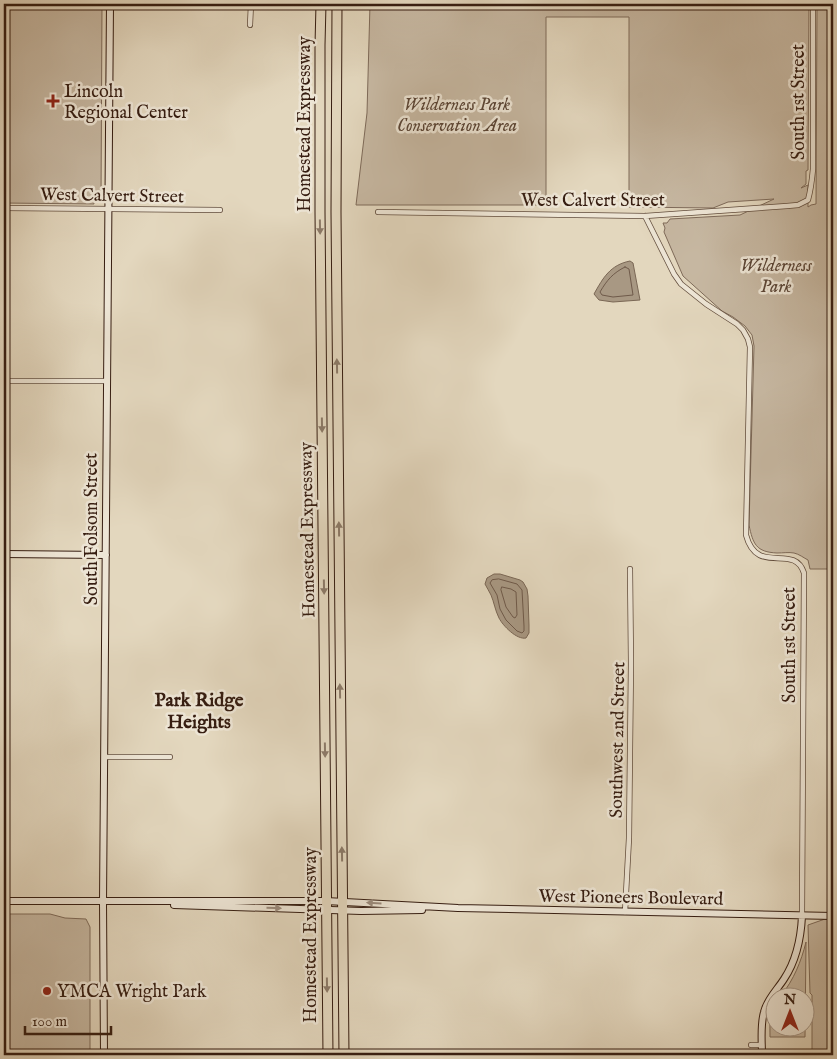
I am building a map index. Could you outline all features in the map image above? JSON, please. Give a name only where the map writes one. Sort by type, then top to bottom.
[{"type":"highway","name":"Homestead Expressway","points":[[321,4],[320,222],[328,1055]]},
{"type":"highway","name":"Homestead Expressway","points":[[337,4],[336,212],[344,1055]]},
{"type":"main road","name":"South Folsom Street","points":[[104,1055],[103,902],[110,4]]},
{"type":"main road","points":[[4,554],[106,555]]},
{"type":"main road","name":"West Pioneers Boulevard","points":[[4,901],[833,916]]},
{"type":"main road","name":"South 1st Street","points":[[762,1055],[764,1012],[771,996],[785,978],[792,963],[801,933],[802,916]]},
{"type":"street","points":[[250,4],[250,25]]},
{"type":"street","name":"South 1st Street","points":[[808,200],[813,169],[813,4]]},
{"type":"street","name":"West Calvert Street","points":[[378,212],[645,216],[788,206],[798,205],[808,200]]},
{"type":"street","name":"West Calvert Street","points":[[4,208],[220,210]]},
{"type":"street","name":"South 1st Street","points":[[645,216],[674,274],[681,284],[706,304],[737,324],[748,339],[750,346],[746,536],[751,547],[760,556],[772,559],[793,559],[802,566],[804,573],[802,916]]},
{"type":"street","points":[[4,381],[107,381]]},
{"type":"street","name":"Southwest 2nd Street","points":[[626,912],[629,838],[630,569]]},
{"type":"street","points":[[105,757],[170,757]]},
{"type":"street","points":[[751,1045],[762,1045]]},
{"type":"green space","name":"Lincoln Regional Center","points":[[4,4],[102,4],[101,199],[94,199],[94,204],[4,203]]},
{"type":"green space","name":"Wilderness Park Conservation Area","points":[[370,4],[809,4],[808,170],[806,171],[806,184],[801,188],[808,185],[808,207],[816,204],[817,4],[833,4],[833,569],[810,569],[808,560],[798,554],[764,551],[754,542],[749,525],[754,346],[752,335],[745,326],[722,311],[683,276],[664,232],[663,223],[667,223],[670,219],[740,215],[774,199],[728,202],[713,208],[629,207],[629,17],[546,17],[546,205],[356,205],[367,113]]},
{"type":"green space","name":"YMCA Wright Park","points":[[4,914],[50,914],[65,918],[86,919],[90,927],[90,1055],[4,1055]]},
{"type":"green space","points":[[825,919],[833,919],[833,1055],[812,1055],[814,986],[810,986],[808,925]]},
{"type":"green space","points":[[806,942],[806,986],[788,986],[790,983]]},
{"type":"green space","points":[[770,1036],[805,1036],[805,1037]]},
{"type":"water","points":[[630,261],[633,263],[640,300],[613,302],[599,300],[594,294],[604,278],[612,269]]},
{"type":"water","points":[[494,574],[520,580],[527,589],[529,633],[526,638],[519,637],[511,632],[496,612],[491,595],[485,584],[487,578]]},
{"type":"place","name":"Lincoln Regional Center","points":[[53,101]]},
{"type":"place","name":"YMCA Wright Park","points":[[47,991]]},
{"type":"district","name":"Park Ridge Heights","points":[[199,710]]},
{"type":"park label","name":"Wilderness Park","points":[[776,275]]}]
